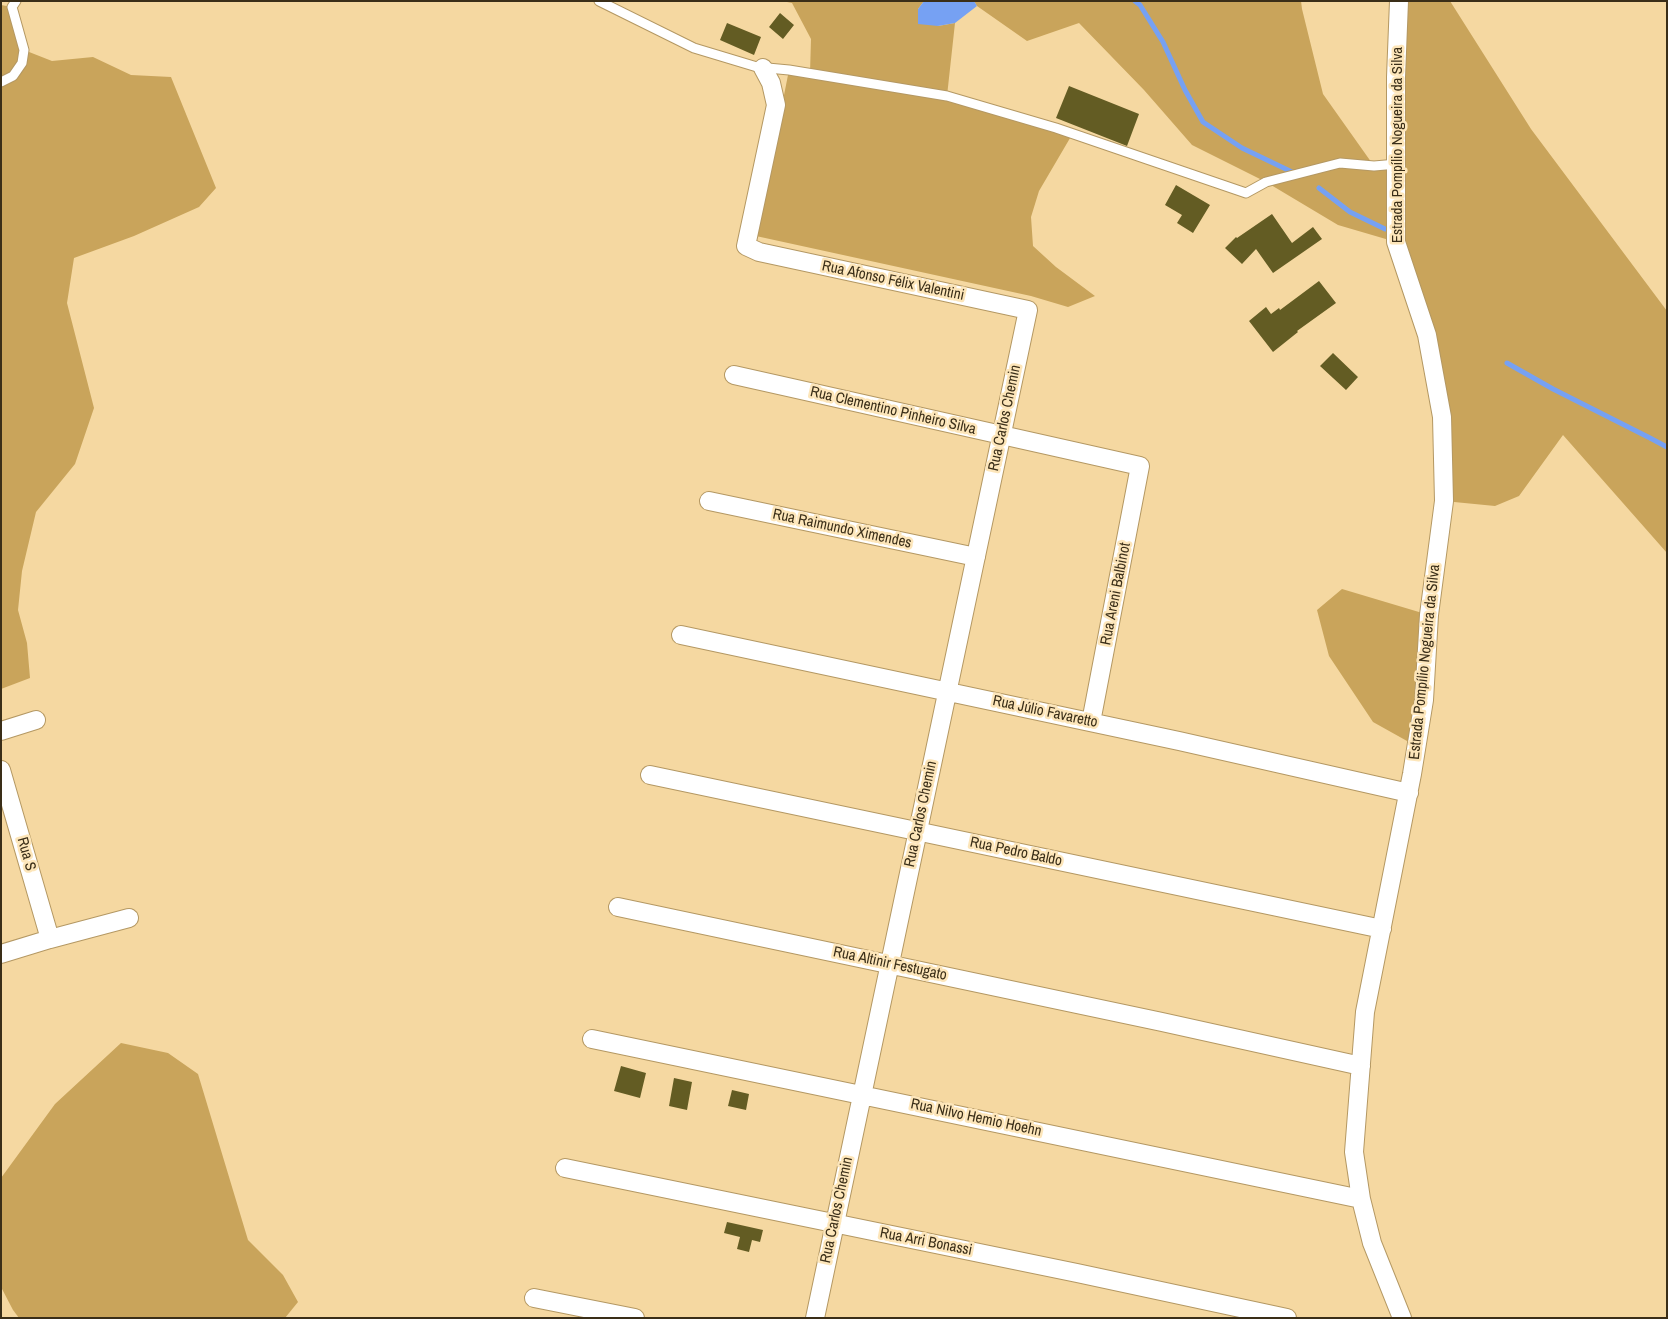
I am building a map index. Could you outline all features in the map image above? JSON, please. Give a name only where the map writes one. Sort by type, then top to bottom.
[{"type":"street","name":"Estrada Pompílio Nogueira da Silva","points":[[1399,1],[1396,77],[1396,242],[1426,335],[1442,417],[1444,500],[1428,615],[1424,700],[1409,793],[1366,1012],[1354,1152],[1361,1199],[1372,1242],[1402,1318]]},
{"type":"street","name":"Rua Afonso Félix Valentini","points":[[763,68],[771,83],[776,105],[746,246],[759,252],[1028,310]]},
{"type":"street","name":"Rua Carlos Chemin","points":[[814,1318],[1028,310]]},
{"type":"street","name":"Rua Clementino Pinheiro Silva","points":[[734,375],[1140,466]]},
{"type":"street","name":"Rua Areni Balbinot","points":[[1091,722],[1140,466]]},
{"type":"street","name":"Rua Raimundo Ximendes","points":[[709,501],[976,557]]},
{"type":"street","name":"Rua Júlio Favaretto","points":[[681,636],[1091,722],[1409,793]]},
{"type":"street","points":[[1,731],[36,720]]},
{"type":"street","name":"Rua S","points":[[1,770],[50,939]]},
{"type":"street","name":"Rua Pedro Baldo","points":[[650,775],[1382,929]]},
{"type":"street","name":"Rua Altinir Festugato","points":[[618,907],[1361,1066]]},
{"type":"street","points":[[1,954],[129,918]]},
{"type":"street","name":"Rua Nilvo Hemio Hoehn","points":[[592,1039],[1361,1199]]},
{"type":"street","name":"Rua Arri Bonassi","points":[[565,1168],[1286,1318]]},
{"type":"street","points":[[534,1298],[635,1318]]},
{"type":"lane","points":[[1,82],[13,76],[22,63],[24,50],[12,7],[16,1]]},
{"type":"lane","points":[[599,1],[694,48],[763,68],[789,70],[947,96],[1056,128],[1246,193],[1266,182],[1340,163],[1374,166],[1397,164]]},
{"type":"shaded area","points":[[782,1],[924,1],[918,9],[938,26],[955,23],[947,96],[1073,133],[1039,191],[1031,217],[1033,246],[1056,267],[1095,296],[1068,307],[1031,296],[756,236],[789,70],[810,73],[811,39],[792,3]]},
{"type":"shaded area","points":[[974,1],[1301,1],[1323,94],[1374,166],[1397,164],[1399,1],[1450,1],[1531,129],[1667,311],[1667,553],[1563,435],[1519,496],[1495,506],[1444,501],[1442,417],[1396,242],[1338,225],[1266,182],[1192,145],[1144,90],[1079,23],[1027,41],[977,6]]},
{"type":"shaded area","points":[[1,5],[12,7],[24,50],[52,61],[93,57],[131,75],[171,77],[216,188],[199,207],[134,236],[74,258],[67,303],[94,408],[75,464],[36,512],[22,571],[18,610],[27,643],[30,678],[1,689]]},
{"type":"shaded area","points":[[1342,589],[1429,615],[1416,746],[1373,722],[1329,656],[1317,610]]},
{"type":"shaded area","points":[[121,1043],[168,1053],[198,1074],[248,1240],[283,1275],[298,1302],[285,1318],[19,1318],[13,1310],[1,1287],[1,1178],[55,1104]]},
{"type":"water","points":[[924,1],[974,1],[977,6],[955,23],[938,26],[918,24],[918,9]]},
{"type":"building","points":[[780,13],[794,25],[783,39],[769,27]]},
{"type":"building","points":[[727,23],[761,37],[754,55],[720,40]]},
{"type":"building","points":[[1069,86],[1139,114],[1127,146],[1056,118]]},
{"type":"building","points":[[1176,185],[1210,205],[1193,233],[1177,223],[1182,215],[1165,205]]},
{"type":"building","points":[[1272,214],[1292,243],[1313,227],[1322,239],[1273,273],[1256,249],[1242,264],[1225,248],[1236,237]]},
{"type":"building","points":[[1319,281],[1336,303],[1297,331],[1273,352],[1249,321],[1266,307],[1271,314],[1279,308],[1280,310]]},
{"type":"building","points":[[1333,353],[1358,377],[1346,390],[1320,366]]},
{"type":"building","points":[[621,1066],[646,1073],[640,1098],[614,1091]]},
{"type":"building","points":[[674,1078],[692,1082],[687,1110],[669,1106]]},
{"type":"building","points":[[732,1090],[749,1094],[746,1110],[728,1106]]},
{"type":"building","points":[[727,1222],[763,1230],[760,1242],[752,1240],[749,1252],[737,1249],[740,1237],[724,1233]]},
{"type":"waterway","points":[[1135,1],[1140,5],[1163,42],[1185,90],[1203,122],[1242,148],[1292,172]]},
{"type":"waterway","points":[[1319,188],[1350,212],[1385,229]]},
{"type":"waterway","points":[[1507,363],[1553,389],[1667,447]]}]
